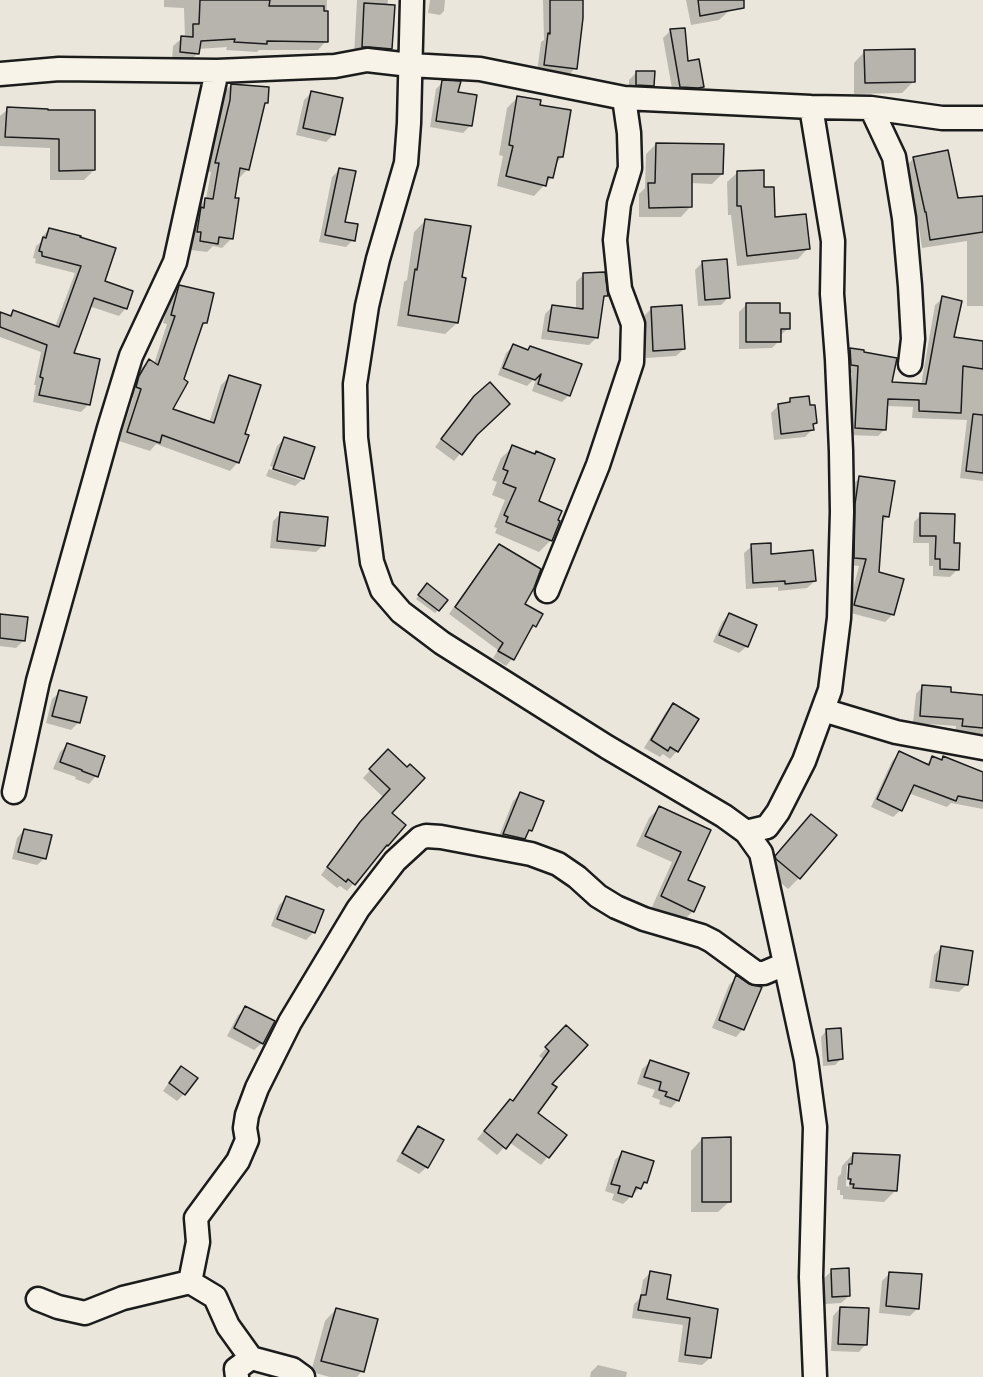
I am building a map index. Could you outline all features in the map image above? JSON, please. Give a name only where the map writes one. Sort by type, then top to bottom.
[{"type":"street","points":[[412,0],[406,163],[367,306],[355,384],[356,438],[372,562],[382,590],[401,612],[442,643],[607,747],[724,816],[746,832],[761,853],[806,1060],[814,1127],[811,1277],[815,1377]]},
{"type":"street","points":[[0,74],[59,69],[217,71],[335,66],[367,60],[480,69],[624,98],[871,108],[942,118],[983,118]]},
{"type":"street","points":[[14,792],[38,681],[118,397],[131,356],[175,262],[217,71]]},
{"type":"street","points":[[547,591],[598,465],[632,362],[633,324],[620,289],[615,240],[619,204],[630,168],[629,134],[624,98]]},
{"type":"street","points":[[746,832],[767,827],[778,812],[804,761],[831,690],[838,618],[842,451],[832,294],[833,241],[811,107]]},
{"type":"street","points":[[871,108],[894,157],[904,218],[913,339],[910,364]]},
{"type":"street","points":[[823,710],[896,732],[983,748]]},
{"type":"street","points":[[190,1281],[198,1242],[196,1218],[238,1161],[247,1140],[245,1128],[247,1115],[257,1088],[290,1022],[358,909],[395,861],[420,838],[441,837],[531,854],[558,864],[598,896],[616,907],[644,919],[712,941],[756,973],[764,973],[785,964]]},
{"type":"street","points":[[38,1299],[58,1308],[85,1312],[123,1298],[190,1281],[214,1297],[228,1326],[251,1358],[292,1369],[303,1377]]},
{"type":"street","points":[[237,1377],[236,1369],[251,1358]]},
{"type":"building","points":[[200,0],[270,0],[269,6],[324,6],[324,11],[328,11],[328,42],[267,41],[267,44],[234,42],[235,39],[201,41],[199,54],[180,52],[181,36],[193,37],[193,24],[199,24]]},
{"type":"building","points":[[550,0],[583,0],[577,69],[544,65],[548,33],[550,34]]},
{"type":"building","points":[[698,0],[744,0],[744,8],[700,16]]},
{"type":"building","points":[[364,3],[395,5],[392,49],[362,47]]},
{"type":"building","points":[[685,28],[688,61],[699,59],[704,87],[680,87],[670,29]]},
{"type":"building","points":[[915,49],[915,82],[865,83],[864,50]]},
{"type":"building","points":[[636,71],[655,71],[654,86],[636,85]]},
{"type":"building","points":[[442,80],[461,81],[458,92],[477,95],[472,126],[436,121]]},
{"type":"building","points":[[231,84],[269,87],[268,103],[265,103],[249,170],[240,168],[235,198],[239,198],[233,239],[219,237],[218,244],[200,241],[201,232],[197,232],[201,207],[204,208],[205,198],[213,199],[219,163],[215,163],[230,100]]},
{"type":"building","points":[[311,91],[343,98],[335,135],[303,128]]},
{"type":"building","points":[[517,96],[541,100],[540,105],[571,110],[563,157],[558,157],[553,178],[548,177],[546,186],[506,176],[513,146],[509,145]]},
{"type":"building","points":[[7,107],[95,110],[95,170],[59,171],[59,139],[5,137]]},
{"type":"building","points":[[656,143],[724,144],[723,174],[692,174],[692,207],[649,208],[648,183],[655,183]]},
{"type":"building","points":[[948,150],[958,198],[983,196],[983,232],[930,240],[913,157]]},
{"type":"building","points":[[339,168],[356,171],[345,222],[358,224],[355,241],[325,235]]},
{"type":"building","points":[[764,170],[764,187],[774,187],[775,217],[806,214],[810,249],[747,256],[741,206],[737,206],[737,171]]},
{"type":"building","points":[[425,219],[471,226],[462,277],[466,278],[458,323],[408,315]]},
{"type":"building","points":[[49,228],[116,248],[105,281],[133,291],[127,309],[94,298],[74,353],[100,359],[90,405],[39,395],[43,378],[40,377],[47,345],[0,327],[0,312],[11,316],[13,310],[59,327],[81,266],[42,256],[42,252],[39,251],[43,237],[46,238]]},
{"type":"building","points":[[727,259],[730,298],[705,300],[702,261]]},
{"type":"building","points":[[605,272],[608,296],[604,296],[598,338],[548,331],[552,305],[583,309],[583,273]]},
{"type":"building","points":[[179,285],[214,293],[207,323],[203,323],[184,379],[188,382],[173,409],[214,423],[229,375],[261,385],[245,434],[249,435],[239,463],[162,435],[160,443],[127,432],[141,389],[136,387],[139,376],[149,359],[158,365],[175,316],[171,315]]},
{"type":"building","points":[[942,296],[962,301],[954,337],[983,341],[983,369],[963,366],[961,413],[919,411],[919,400],[888,399],[886,430],[855,428],[858,366],[851,365],[850,348],[897,358],[892,382],[926,384]]},
{"type":"building","points":[[746,303],[780,303],[780,313],[790,313],[790,329],[781,329],[781,342],[746,342]]},
{"type":"building","points":[[682,305],[685,349],[653,351],[651,307]]},
{"type":"building","points":[[513,344],[528,350],[530,346],[582,364],[570,396],[538,384],[541,374],[535,380],[503,368]]},
{"type":"building","points":[[490,382],[510,404],[477,435],[462,455],[441,439],[474,396]]},
{"type":"building","points":[[809,396],[810,405],[815,405],[817,423],[813,424],[814,430],[781,434],[778,404],[790,402],[790,398]]},
{"type":"building","points":[[973,414],[983,415],[983,473],[966,471]]},
{"type":"building","points":[[284,437],[315,447],[304,479],[273,469]]},
{"type":"building","points":[[512,445],[555,459],[539,501],[562,511],[552,541],[506,522],[508,517],[504,515],[516,488],[503,483],[508,471],[503,469]]},
{"type":"building","points":[[859,476],[895,481],[889,517],[883,516],[879,572],[904,579],[894,615],[854,605],[866,559],[854,558],[855,504]]},
{"type":"building","points":[[280,512],[328,517],[325,546],[277,541]]},
{"type":"building","points":[[920,513],[955,514],[954,543],[960,543],[959,570],[940,569],[940,559],[935,559],[936,536],[920,536]]},
{"type":"building","points":[[771,543],[771,554],[813,550],[816,581],[785,584],[785,581],[753,583],[751,544]]},
{"type":"building","points":[[499,544],[541,569],[525,604],[543,614],[536,627],[533,625],[514,660],[498,651],[503,643],[455,607]]},
{"type":"building","points":[[427,583],[448,600],[439,611],[418,595]]},
{"type":"building","points":[[729,613],[757,625],[748,647],[719,635]]},
{"type":"building","points":[[0,614],[28,617],[25,641],[0,638]]},
{"type":"building","points":[[922,685],[951,687],[951,692],[983,695],[983,728],[962,726],[963,719],[920,716]]},
{"type":"building","points":[[59,690],[87,697],[80,723],[52,716]]},
{"type":"building","points":[[673,703],[699,719],[678,752],[670,747],[668,751],[651,740]]},
{"type":"building","points":[[67,743],[105,756],[98,777],[60,762]]},
{"type":"building","points":[[388,749],[407,767],[410,764],[425,778],[392,813],[406,825],[355,885],[348,879],[346,882],[327,867],[360,822],[390,789],[369,769]]},
{"type":"building","points":[[899,751],[929,765],[932,756],[942,760],[943,756],[983,772],[983,801],[958,796],[956,801],[914,785],[902,811],[877,799]]},
{"type":"building","points":[[520,792],[544,801],[532,831],[529,830],[525,839],[503,834]]},
{"type":"building","points":[[659,806],[711,830],[688,880],[705,887],[694,912],[661,896],[681,852],[645,836]]},
{"type":"building","points":[[811,814],[837,835],[800,879],[775,856]]},
{"type":"building","points":[[24,829],[52,835],[46,859],[18,852]]},
{"type":"building","points":[[286,896],[324,910],[315,933],[277,919]]},
{"type":"building","points":[[941,946],[973,951],[968,985],[936,981]]},
{"type":"building","points":[[736,975],[749,984],[762,987],[744,1030],[719,1020]]},
{"type":"building","points":[[245,1006],[275,1021],[263,1044],[234,1028]]},
{"type":"building","points":[[566,1025],[588,1045],[552,1084],[557,1087],[538,1113],[567,1135],[549,1158],[517,1134],[506,1149],[484,1131],[510,1099],[513,1101],[549,1051],[545,1047]]},
{"type":"building","points":[[841,1028],[843,1059],[828,1061],[826,1029]]},
{"type":"building","points":[[650,1060],[689,1073],[679,1101],[665,1096],[667,1092],[659,1090],[661,1082],[644,1077]]},
{"type":"building","points":[[181,1066],[198,1078],[185,1095],[169,1083]]},
{"type":"building","points":[[418,1126],[444,1140],[428,1168],[402,1153]]},
{"type":"building","points":[[731,1137],[731,1202],[702,1202],[702,1138]]},
{"type":"building","points":[[622,1151],[654,1161],[647,1183],[644,1182],[641,1189],[636,1187],[632,1197],[618,1193],[620,1186],[611,1184]]},
{"type":"building","points":[[853,1153],[900,1155],[897,1191],[853,1188],[854,1184],[850,1184],[851,1179],[848,1179],[849,1164],[852,1164]]},
{"type":"building","points":[[849,1268],[850,1296],[832,1297],[831,1269]]},
{"type":"building","points":[[650,1271],[671,1275],[667,1299],[718,1309],[711,1358],[685,1355],[690,1318],[638,1310],[641,1295],[646,1295]]},
{"type":"building","points":[[889,1272],[922,1274],[919,1309],[886,1306]]},
{"type":"building","points":[[840,1307],[869,1308],[867,1345],[838,1344]]},
{"type":"building","points":[[336,1308],[378,1319],[364,1372],[321,1361]]}]
